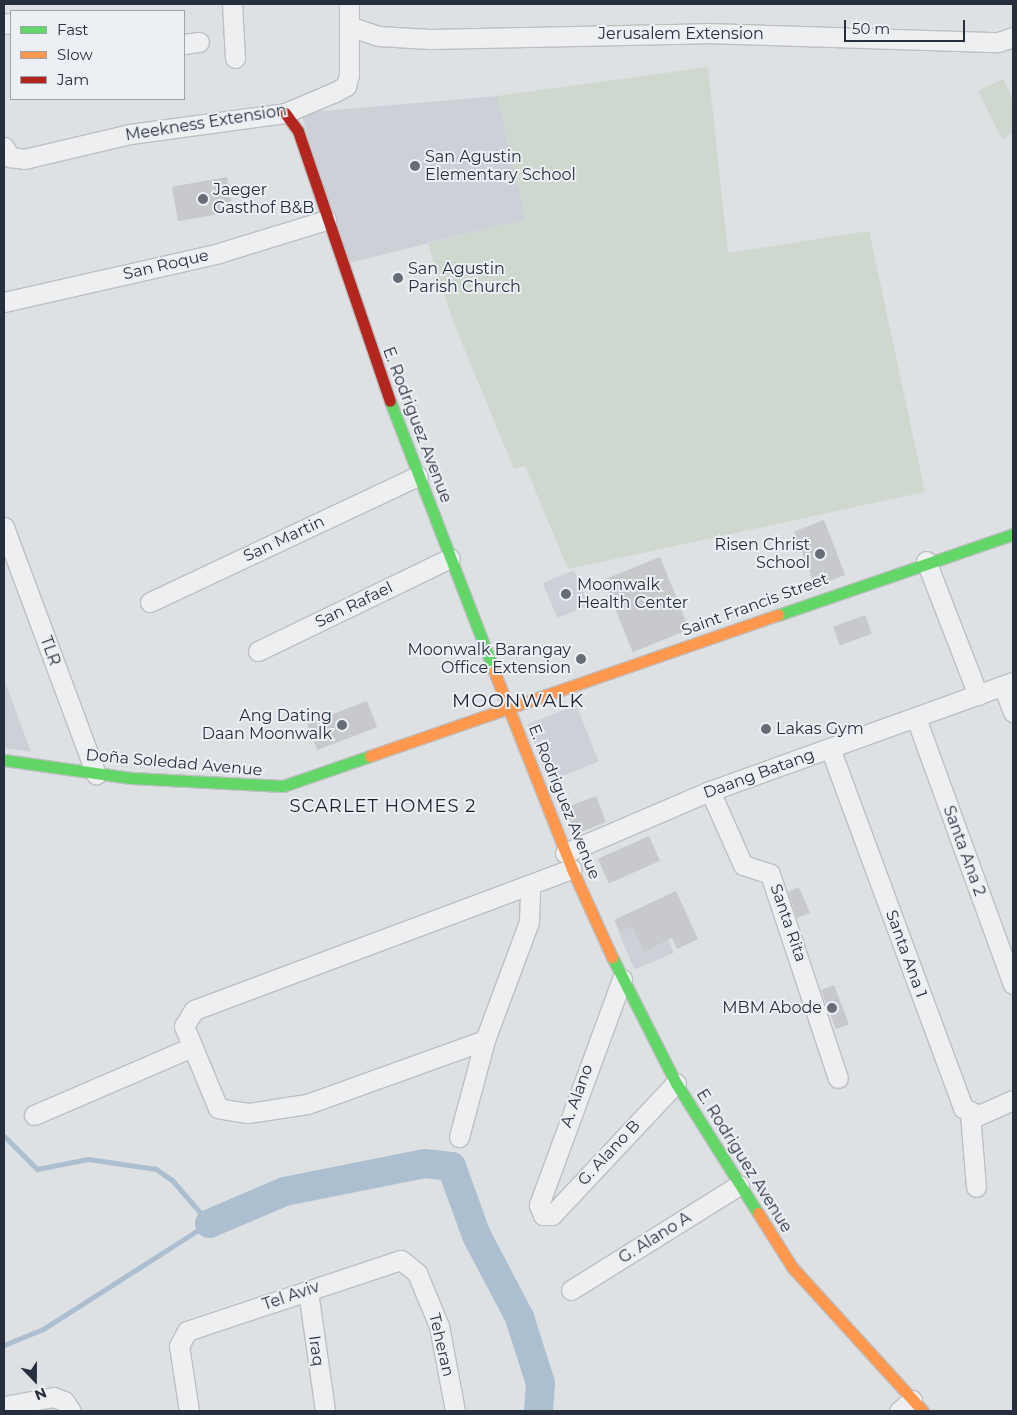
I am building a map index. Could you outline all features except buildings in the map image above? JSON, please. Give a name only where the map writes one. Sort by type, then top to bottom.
[{"type":"main road","name":"E. Rodriguez Avenue","points":[[285,113],[296,126],[326,220],[418,476],[568,861],[622,979],[676,1083],[792,1267],[911,1408]]},
{"type":"main road","name":"Saint Francis Street","points":[[510,711],[926,561],[1013,534]]},
{"type":"main road","name":"Doña Soledad Avenue","points":[[4,760],[96,774],[243,788],[283,786],[510,711]]},
{"type":"street","points":[[232,4],[235,58]]},
{"type":"street","name":"Meekness Extension","points":[[7,152],[24,159],[130,134],[285,113],[346,86],[349,26],[348,4]]},
{"type":"street","name":"Jerusalem Extension","points":[[349,26],[378,36],[430,39],[706,33],[998,42],[1013,37]]},
{"type":"street","name":"San Roque","points":[[4,302],[220,253],[326,220]]},
{"type":"street","name":"San Martin","points":[[150,602],[418,476]]},
{"type":"street","name":"TLR","points":[[4,527],[96,774]]},
{"type":"street","name":"San Rafael","points":[[258,651],[450,558]]},
{"type":"street","points":[[926,561],[978,695]]},
{"type":"street","points":[[1008,684],[1013,712]]},
{"type":"street","name":"Daang Batang","points":[[192,1047],[184,1026],[194,1010],[530,886],[568,861],[710,791],[1008,684]]},
{"type":"street","name":"Santa Ana 2","points":[[916,718],[1013,984]]},
{"type":"street","name":"Santa Ana 1","points":[[830,748],[963,1108],[970,1114]]},
{"type":"street","name":"Santa Rita","points":[[710,791],[744,866],[770,874],[838,1078]]},
{"type":"street","points":[[459,1137],[485,1040],[529,922],[530,886]]},
{"type":"street","name":"A. Alano","points":[[541,1214],[539,1205],[577,1094],[622,979]]},
{"type":"street","points":[[34,1115],[192,1047],[218,1108],[248,1113],[307,1104],[485,1040]]},
{"type":"street","name":"G. Alano B","points":[[541,1214],[552,1215],[676,1083]]},
{"type":"street","points":[[976,1187],[970,1114],[979,1115],[1013,1100]]},
{"type":"street","name":"G. Alano A","points":[[571,1290],[739,1185]]},
{"type":"street","name":"Tel Aviv","points":[[189,1411],[179,1346],[183,1336],[401,1260]]},
{"type":"street","name":"Teheran","points":[[401,1260],[417,1273],[439,1326],[455,1411]]},
{"type":"street","name":"Iraq","points":[[308,1291],[325,1411]]},
{"type":"street","points":[[4,1406],[53,1397],[64,1401],[71,1411]]},
{"type":"shaded area","points":[[708,67],[728,253],[869,231],[925,492],[568,569],[525,466],[514,469],[452,319],[428,244],[526,219],[497,96]]},
{"type":"shaded area","points":[[1003,79],[1013,100],[1013,133],[1002,139],[978,91]]},
{"type":"shaded area","name":"San Agustin Elementary School","points":[[497,96],[526,219],[345,264],[301,113]]},
{"type":"shaded area","name":"Moonwalk Health Center","points":[[574,570],[589,605],[558,618],[543,583]]},
{"type":"shaded area","points":[[4,679],[31,752],[4,748]]},
{"type":"shaded area","points":[[576,705],[599,762],[550,781],[527,725]]},
{"type":"shaded area","points":[[658,915],[674,953],[634,970],[618,932]]},
{"type":"waterway","points":[[4,1136],[37,1169],[88,1159],[156,1169],[172,1180],[209,1223],[43,1329],[4,1345]]},
{"type":"waterway","points":[[209,1223],[284,1191],[424,1163],[451,1166],[476,1235],[519,1317],[540,1383],[538,1411]]},
{"type":"traffic: fast","points":[[390,401],[494,671]]},
{"type":"traffic: fast","points":[[778,615],[1013,534]]},
{"type":"traffic: fast","points":[[4,760],[131,778],[283,786],[370,756]]},
{"type":"traffic: fast","points":[[612,957],[676,1083],[758,1213]]},
{"type":"traffic: slow","points":[[370,756],[778,615]]},
{"type":"traffic: slow","points":[[494,671],[572,869],[612,957]]},
{"type":"traffic: slow","points":[[758,1213],[792,1267],[923,1411]]},
{"type":"traffic: jam","points":[[285,113],[298,131],[390,401]]},
{"type":"place","name":"San Agustin Elementary School","points":[[415,166]]},
{"type":"place","name":"Jaeger Gasthof B&B","points":[[203,199]]},
{"type":"place","name":"San Agustin Parish Church","points":[[398,278]]},
{"type":"place","name":"Risen Christ School","points":[[820,554]]},
{"type":"place","name":"Moonwalk Health Center","points":[[566,594]]},
{"type":"place","name":"Moonwalk Barangay Office Extension","points":[[581,659]]},
{"type":"place","name":"Ang Dating Daan Moonwalk","points":[[342,725]]},
{"type":"place","name":"Lakas Gym","points":[[766,729]]},
{"type":"place","name":"MBM Abode","points":[[832,1008]]},
{"type":"district","name":"MOONWALK","points":[[518,701]]},
{"type":"district","name":"SCARLET HOMES 2","points":[[383,806]]}]
